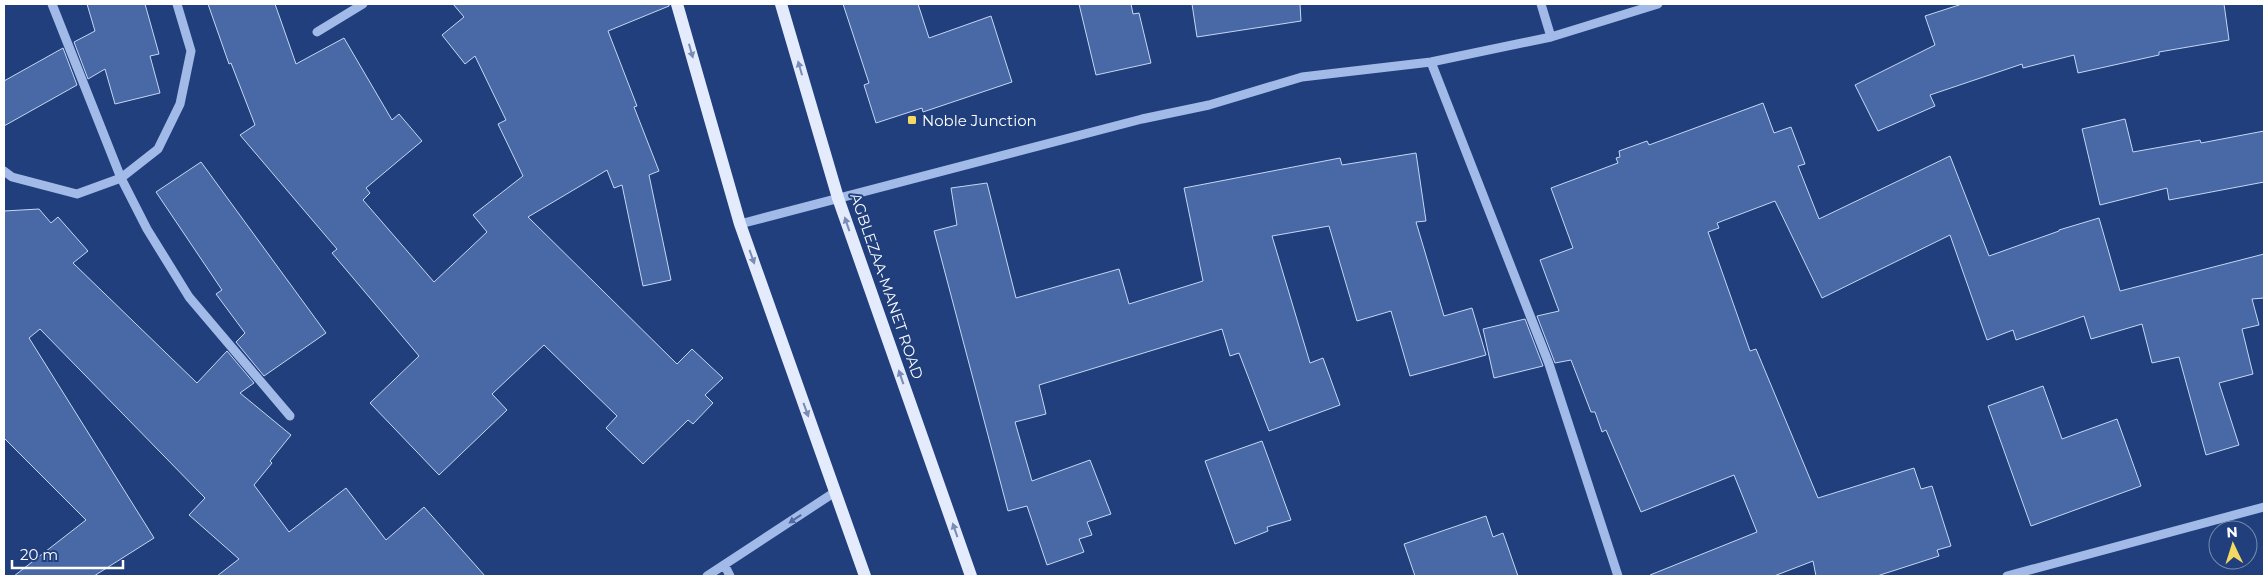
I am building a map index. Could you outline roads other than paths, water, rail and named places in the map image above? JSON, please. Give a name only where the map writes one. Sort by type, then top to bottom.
[{"type":"main road","points":[[677,4],[740,224],[865,576]]},
{"type":"main road","name":"AGBLEZAA-MANET ROAD","points":[[781,4],[838,198],[972,576]]},
{"type":"street","points":[[52,4],[121,178],[147,229],[189,297],[290,416]]},
{"type":"street","points":[[4,171],[12,177],[77,194],[121,178],[158,149],[180,104],[191,51],[177,4]]},
{"type":"street","points":[[317,32],[363,4]]},
{"type":"street","points":[[1542,4],[1551,37]]},
{"type":"street","points":[[740,224],[1142,119],[1209,104],[1302,77],[1430,62],[1551,37],[1658,4]]},
{"type":"street","points":[[1430,62],[1549,364],[1618,576]]},
{"type":"street","points":[[707,576],[725,566],[835,492]]},
{"type":"street","points":[[2007,576],[2264,508]]},
{"type":"street","points":[[725,566],[730,576]]},
{"type":"place","name":"Noble Junction","points":[[912,120]]}]
